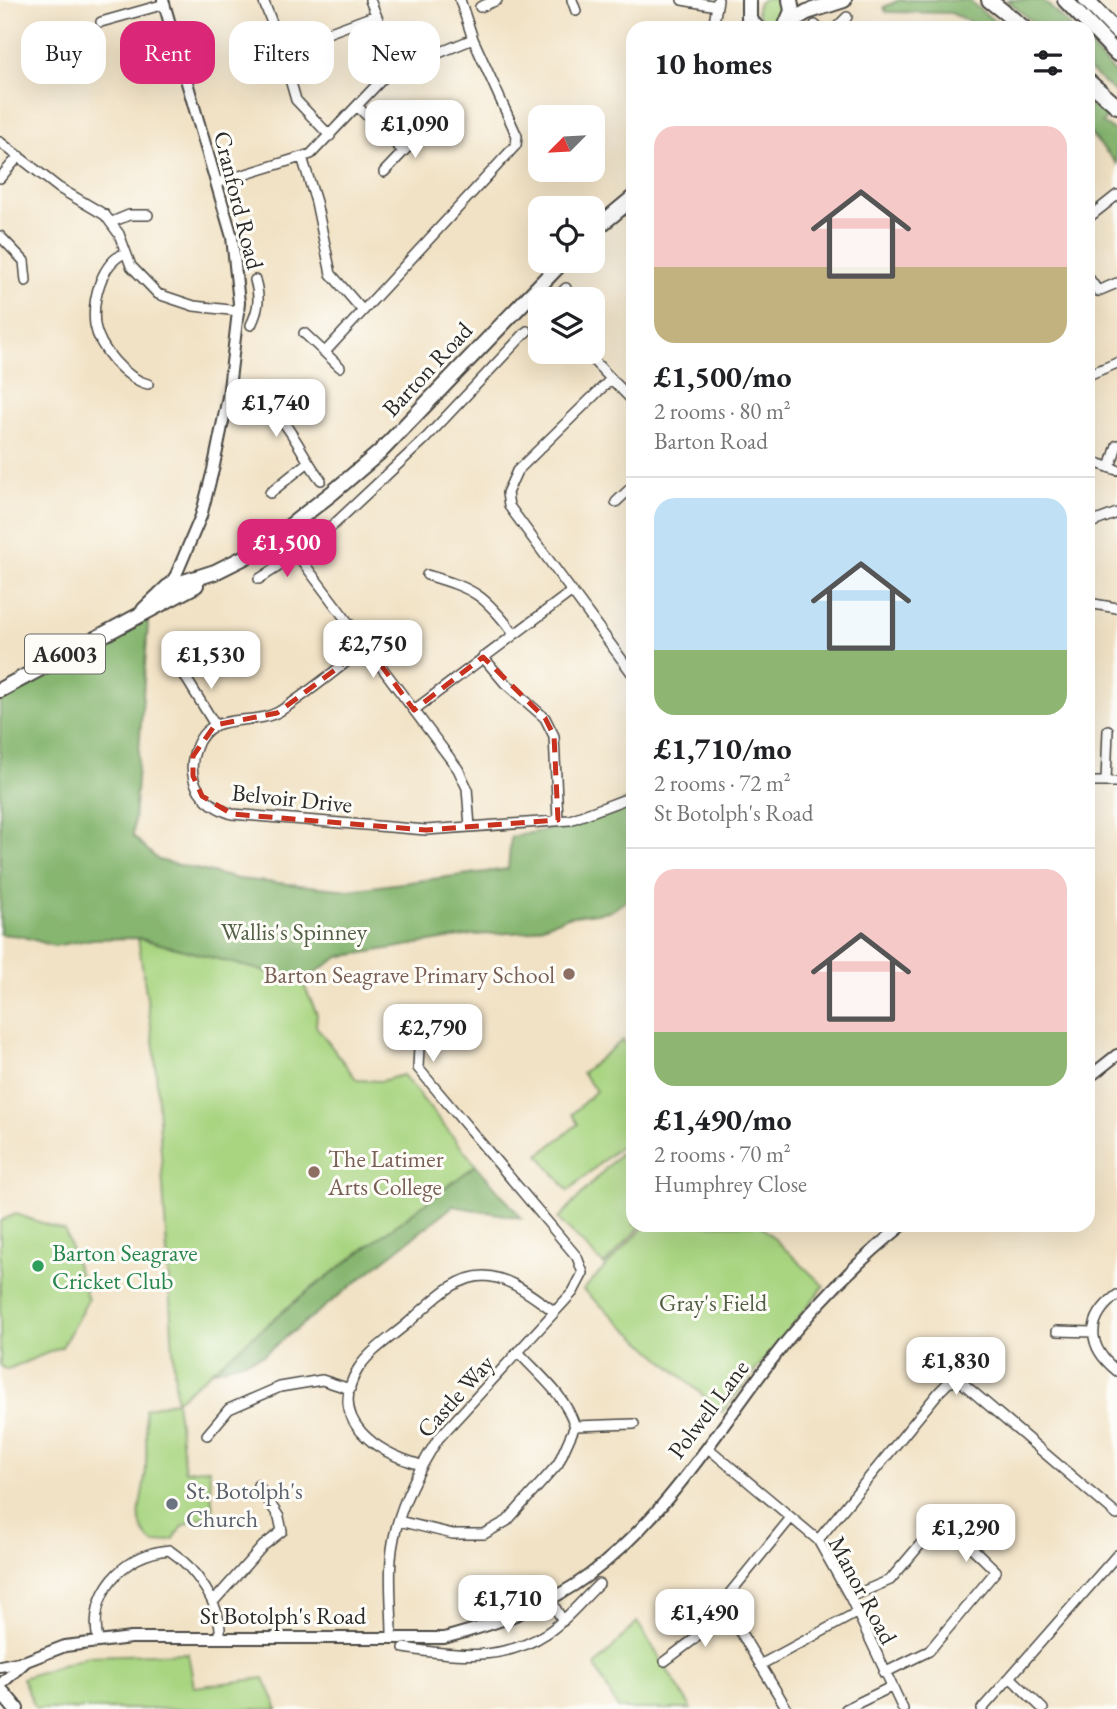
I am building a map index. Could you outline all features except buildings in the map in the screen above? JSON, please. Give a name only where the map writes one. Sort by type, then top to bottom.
[{"type":"main road","points":[[749,0],[752,21]]},
{"type":"main road","points":[[787,21],[792,11],[790,0]]},
{"type":"main road","points":[[793,21],[807,12],[844,0]]},
{"type":"main road","points":[[989,0],[1015,21]]},
{"type":"main road","points":[[1065,0],[1085,21]]},
{"type":"main road","points":[[1086,0],[1117,32]]},
{"type":"main road","points":[[1095,31],[1117,54]]},
{"type":"main road","points":[[1095,86],[1117,106]]},
{"type":"main road","points":[[605,221],[626,204]]},
{"type":"main road","name":"Barton Road","points":[[538,287],[551,273]]},
{"type":"main road","name":"Barton Road","points":[[0,690],[144,610],[177,584],[215,572],[281,533],[380,452],[528,297]]},
{"type":"main road","points":[[0,1687],[16,1709]]},
{"type":"street","points":[[263,0],[271,21]]},
{"type":"street","points":[[370,0],[378,21]]},
{"type":"street","points":[[325,352],[516,145],[517,136],[473,39],[460,0]]},
{"type":"street","points":[[480,7],[497,0]]},
{"type":"street","points":[[572,0],[576,12]]},
{"type":"street","points":[[682,0],[717,3],[714,21]]},
{"type":"street","points":[[104,21],[164,2]]},
{"type":"street","name":"Cranford Road","points":[[164,2],[232,237],[239,307],[228,397],[201,516],[177,584]]},
{"type":"street","points":[[334,31],[376,15]]},
{"type":"street","points":[[843,21],[847,17]]},
{"type":"street","points":[[440,53],[473,39]]},
{"type":"street","points":[[292,84],[296,100],[330,136]]},
{"type":"street","points":[[217,183],[311,154],[378,84]]},
{"type":"street","points":[[357,106],[403,151]]},
{"type":"street","points":[[384,172],[425,128]]},
{"type":"street","points":[[0,142],[59,188],[97,209],[112,222],[125,253],[144,282],[158,294],[194,306],[239,307],[258,303]]},
{"type":"street","points":[[0,178],[19,156]]},
{"type":"street","points":[[302,158],[316,202],[331,274],[363,311]]},
{"type":"street","points":[[1095,212],[1117,195]]},
{"type":"street","points":[[112,222],[129,215],[148,215]]},
{"type":"street","points":[[0,236],[24,261],[26,281]]},
{"type":"street","points":[[125,253],[110,262],[102,280],[97,293],[95,326],[102,341],[124,370],[136,381],[148,384]]},
{"type":"street","points":[[251,324],[258,311],[255,280]]},
{"type":"street","points":[[1095,293],[1117,283]]},
{"type":"street","points":[[1095,287],[1098,291]]},
{"type":"street","name":"Barton Road","points":[[304,562],[313,556],[329,529],[426,438],[527,331]]},
{"type":"street","points":[[304,333],[340,367]]},
{"type":"street","points":[[1095,372],[1117,363]]},
{"type":"street","points":[[597,364],[626,394]]},
{"type":"street","points":[[611,379],[517,471],[507,493],[509,506],[626,665]]},
{"type":"street","points":[[228,397],[263,405],[285,425],[307,463],[321,480]]},
{"type":"street","points":[[1095,462],[1114,469],[1117,445]]},
{"type":"street","points":[[270,493],[307,463]]},
{"type":"street","points":[[616,502],[626,493]]},
{"type":"street","points":[[1095,521],[1117,513]]},
{"type":"street","points":[[281,533],[464,778],[469,800],[470,827]]},
{"type":"street","points":[[259,579],[298,554]]},
{"type":"street","points":[[427,575],[467,587],[482,595],[514,634]]},
{"type":"street","points":[[414,710],[571,592]]},
{"type":"street","points":[[1095,603],[1116,604]]},
{"type":"street","points":[[183,673],[215,725],[277,713],[366,646]]},
{"type":"street","points":[[483,657],[505,683],[545,718],[554,736],[558,820]]},
{"type":"street","name":"Belvoir Drive","points":[[215,725],[201,738],[192,767],[202,796],[220,810],[232,814],[395,828],[470,827],[570,820],[626,800]]},
{"type":"street","points":[[1106,781],[1108,730]]},
{"type":"street","points":[[1095,782],[1117,782]]},
{"type":"street","name":"Castle Way","points":[[392,1636],[391,1559],[399,1521],[421,1465],[438,1439],[519,1353],[579,1283],[583,1273],[577,1258],[418,1068],[419,1047],[396,1017]]},
{"type":"street","points":[[1095,1072],[1117,1055]]},
{"type":"street","name":"Polwell Lane","points":[[537,1605],[611,1557],[641,1527],[708,1448],[815,1307],[895,1232]]},
{"type":"street","points":[[421,1465],[402,1460],[371,1443],[355,1427],[348,1395],[358,1369],[371,1354],[446,1291],[466,1279],[503,1279],[554,1311]]},
{"type":"street","points":[[1117,1295],[1102,1310],[1093,1332],[1103,1360],[1117,1371]]},
{"type":"street","points":[[1057,1331],[1093,1332]]},
{"type":"street","points":[[519,1353],[556,1390],[575,1426]]},
{"type":"street","points":[[207,1435],[229,1409],[280,1387],[323,1380],[350,1389]]},
{"type":"street","points":[[818,1540],[939,1392],[948,1383],[959,1380],[1117,1515]]},
{"type":"street","points":[[575,1426],[635,1424]]},
{"type":"street","points":[[399,1521],[453,1534],[484,1534],[507,1521],[558,1464],[575,1426]]},
{"type":"street","name":"Manor Road","points":[[708,1448],[818,1540],[850,1597],[903,1709]]},
{"type":"street","points":[[213,1602],[263,1546],[282,1531],[279,1517],[258,1485]]},
{"type":"street","points":[[787,1709],[726,1608],[730,1593],[790,1519]]},
{"type":"street","points":[[850,1597],[890,1580],[936,1526],[944,1526],[956,1534],[996,1571],[929,1651],[884,1673]]},
{"type":"street","points":[[98,1640],[95,1617],[107,1583],[127,1565],[152,1553],[169,1550],[177,1555],[213,1602],[221,1619],[220,1636]]},
{"type":"street","points":[[982,1709],[1117,1555]]},
{"type":"street","points":[[404,1648],[445,1654],[496,1653],[523,1647],[563,1621],[599,1584]]},
{"type":"street","points":[[550,1599],[563,1621]]},
{"type":"street","name":"St Botolph's Road","points":[[0,1665],[26,1661],[60,1648],[98,1640],[220,1636],[444,1637],[487,1627],[537,1605]]},
{"type":"street","points":[[665,1661],[693,1640],[715,1614],[726,1608]]},
{"type":"street","points":[[760,1665],[856,1613]]},
{"type":"street","points":[[444,1637],[445,1654]]},
{"type":"street","name":"St Botolph's Road","points":[[0,1687],[26,1661]]},
{"type":"street","points":[[1010,1677],[1043,1709]]},
{"type":"street","points":[[846,1709],[891,1687]]},
{"type":"highlighted area","points":[[367,646],[414,710],[483,657],[545,718],[554,736],[558,820],[426,830],[232,814],[202,796],[193,776],[193,756],[215,725],[277,713]]},
{"type":"green space","points":[[774,-1],[780,5],[778,19],[760,19],[757,10],[760,1]]},
{"type":"green space","points":[[899,0],[968,0],[994,21],[968,21],[951,13],[886,12],[884,7]]},
{"type":"green space","points":[[1007,0],[1043,0],[1065,21],[1031,21]]},
{"type":"green space","points":[[1095,52],[1117,75],[1117,94],[1095,75]]},
{"type":"green space","points":[[1095,99],[1111,113],[1102,123],[1117,132],[1117,164],[1095,139]]},
{"type":"green space","name":"Wallis's Spinney","points":[[145,618],[148,624],[133,836],[158,860],[238,879],[349,890],[508,869],[511,837],[588,821],[626,800],[626,901],[611,911],[567,917],[527,932],[472,935],[339,957],[302,981],[138,938],[93,939],[54,946],[21,936],[0,934],[0,694]]},
{"type":"green space","points":[[138,938],[302,981],[317,1014],[316,1026],[357,1080],[381,1081],[403,1075],[476,1165],[301,1296],[176,1401],[155,1054]]},
{"type":"green space","points":[[623,1040],[626,1044],[626,1141],[568,1191],[539,1155],[578,1124],[572,1114],[596,1091],[582,1073]]},
{"type":"green space","points":[[626,1147],[626,1232],[635,1232],[604,1265],[558,1219]]},
{"type":"green space","points":[[476,1165],[522,1218],[453,1206],[262,1356],[211,1371],[306,1293]]},
{"type":"green space","name":"Barton Seagrave Cricket Club","points":[[16,1214],[65,1231],[88,1300],[62,1347],[6,1370],[0,1365],[0,1221]]},
{"type":"green space","name":"Gray's Field","points":[[639,1232],[767,1232],[824,1286],[722,1412],[583,1290]]},
{"type":"green space","points":[[176,1401],[185,1471],[209,1468],[213,1513],[182,1526],[174,1539],[154,1544],[141,1526],[140,1517],[146,1466],[145,1409]]},
{"type":"green space","points":[[637,1622],[692,1709],[618,1709],[595,1666]]},
{"type":"green space","points":[[188,1653],[194,1687],[264,1678],[278,1709],[36,1709],[22,1678],[89,1656]]},
{"type":"place","name":"Barton Seagrave Primary School","points":[[569,974]]},
{"type":"place","name":"The Latimer Arts College","points":[[314,1172]]},
{"type":"place","name":"Barton Seagrave Cricket Club","points":[[38,1266]]},
{"type":"place","name":"St. Botolph's Church","points":[[172,1504]]}]
